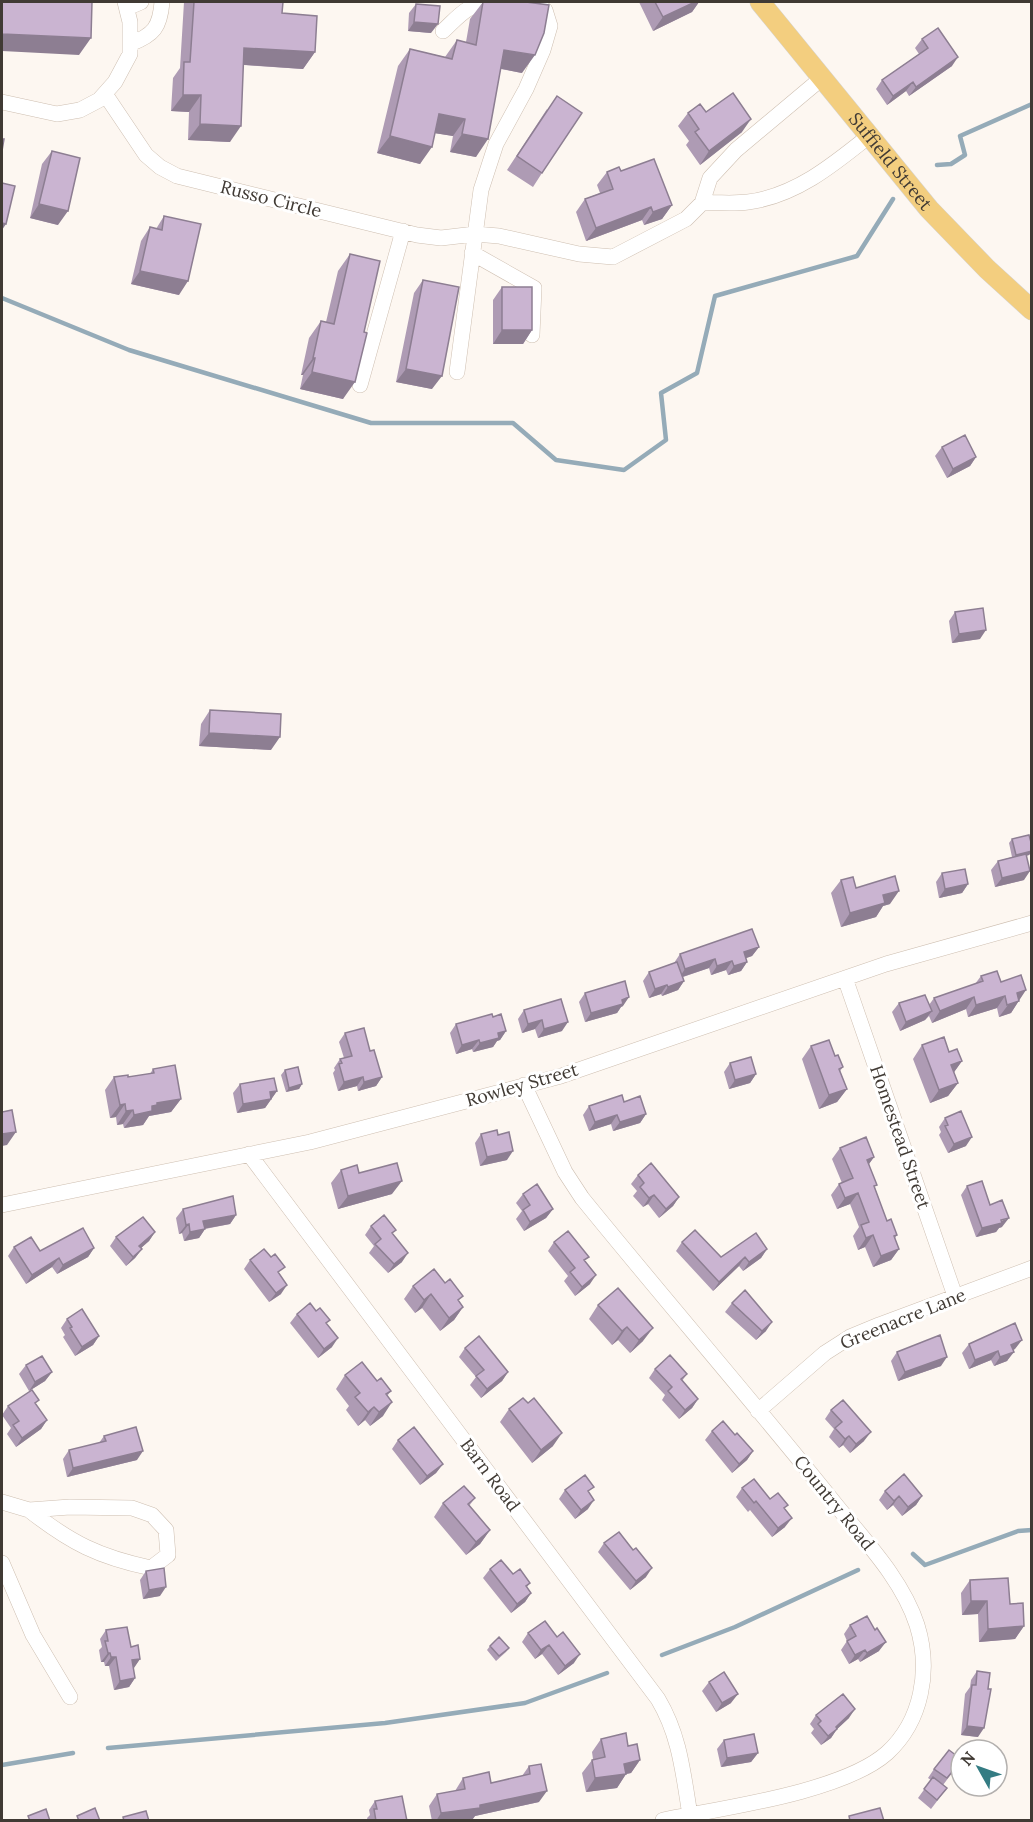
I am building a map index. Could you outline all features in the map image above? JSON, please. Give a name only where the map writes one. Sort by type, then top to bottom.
[{"type":"main road","name":"Suffield Street","points":[[760,2],[868,136],[960,242],[1000,283],[1032,310]]},
{"type":"street","points":[[130,44],[145,38],[156,28],[161,16],[162,2]]},
{"type":"street","points":[[443,31],[466,9],[478,3],[495,2]]},
{"type":"street","points":[[457,372],[481,190],[496,144],[530,80],[550,26],[545,10],[524,2]]},
{"type":"street","points":[[2,102],[57,114],[80,110],[99,100],[115,82],[130,54],[131,4]]},
{"type":"street","points":[[822,78],[736,150],[710,178],[702,203],[748,202],[786,192],[829,169],[868,136]]},
{"type":"street","name":"Russo Circle","points":[[105,94],[146,155],[160,167],[177,176],[441,238],[475,234],[499,236],[579,254],[613,257],[686,219],[702,203]]},
{"type":"street","points":[[360,385],[404,231]]},
{"type":"street","points":[[472,253],[534,288],[532,334]]},
{"type":"street","name":"Rowley Street","points":[[2,1205],[310,1142],[561,1076],[886,964],[1032,923]]},
{"type":"street","name":"Homestead Street","points":[[844,978],[955,1296]]},
{"type":"street","name":"Country Road","points":[[524,1086],[565,1172],[582,1198],[816,1480],[886,1569],[900,1589],[914,1617],[920,1637],[923,1660],[922,1691],[914,1714],[896,1743],[880,1758],[863,1769],[825,1783],[778,1796],[663,1821]]},
{"type":"street","name":"Barn Road","points":[[249,1155],[658,1699],[676,1736],[690,1815]]},
{"type":"street","name":"Greenacre Lane","points":[[758,1411],[837,1345],[879,1324],[1032,1268]]},
{"type":"street","points":[[2,1502],[29,1510],[70,1507],[132,1509],[152,1515],[166,1530],[168,1554],[151,1568],[121,1562],[83,1547],[29,1510]]},
{"type":"street","points":[[2,1563],[33,1635],[70,1697]]},
{"type":"building","points":[[2,2],[92,2],[91,38],[2,34]]},
{"type":"building","points":[[194,2],[283,2],[282,13],[317,16],[315,52],[244,48],[241,126],[200,124],[201,95],[183,95],[184,62],[190,62]]},
{"type":"building","points":[[483,2],[526,2],[549,5],[544,33],[535,55],[504,50],[488,139],[462,134],[465,119],[439,114],[432,147],[390,136],[410,49],[452,59],[457,40],[476,45]]},
{"type":"building","points":[[655,2],[695,2],[663,17]]},
{"type":"building","points":[[416,4],[440,6],[438,24],[414,22]]},
{"type":"building","points":[[938,28],[958,57],[916,87],[913,82],[893,96],[882,80],[928,48],[922,39]]},
{"type":"building","points":[[733,93],[751,119],[709,151],[695,132],[699,129],[688,113],[700,104],[706,112]]},
{"type":"building","points":[[557,96],[582,113],[542,173],[517,156]]},
{"type":"building","points":[[52,151],[80,158],[68,211],[39,204]]},
{"type":"building","points":[[654,159],[672,205],[653,212],[651,207],[596,228],[585,199],[613,189],[607,172],[619,167],[621,171]]},
{"type":"building","points":[[2,183],[15,186],[6,224],[2,223]]},
{"type":"building","points":[[164,216],[201,224],[188,281],[140,271],[150,227],[162,230]]},
{"type":"building","points":[[350,254],[380,261],[364,332],[367,333],[355,382],[312,372],[321,321],[334,324]]},
{"type":"building","points":[[423,280],[459,287],[442,376],[406,369]]},
{"type":"building","points":[[502,287],[532,287],[532,330],[502,330]]},
{"type":"building","points":[[965,435],[976,457],[953,469],[942,447]]},
{"type":"building","points":[[983,608],[986,630],[959,634],[955,612]]},
{"type":"building","points":[[210,710],[281,714],[280,737],[209,733]]},
{"type":"building","points":[[1029,835],[1032,851],[1016,855],[1012,839]]},
{"type":"building","points":[[1026,854],[1030,871],[1002,878],[998,861]]},
{"type":"building","points":[[965,869],[968,884],[945,889],[942,873]]},
{"type":"building","points":[[895,876],[899,891],[883,895],[885,903],[850,913],[841,880],[853,877],[856,888]]},
{"type":"building","points":[[752,929],[759,947],[744,952],[747,962],[734,966],[732,961],[717,966],[715,959],[685,969],[680,954]]},
{"type":"building","points":[[677,962],[684,981],[655,989],[649,972]]},
{"type":"building","points":[[997,971],[1001,982],[1021,975],[1026,990],[1017,993],[1019,1001],[1007,1005],[1005,996],[976,1005],[974,997],[940,1011],[934,998],[983,981],[981,976]]},
{"type":"building","points":[[625,981],[629,997],[622,1000],[623,1004],[591,1013],[585,993]]},
{"type":"building","points":[[925,995],[932,1011],[906,1022],[899,1003]]},
{"type":"building","points":[[561,999],[568,1022],[544,1029],[542,1020],[528,1024],[524,1010]]},
{"type":"building","points":[[492,1014],[493,1017],[501,1014],[506,1031],[498,1033],[499,1038],[462,1045],[456,1024]]},
{"type":"building","points":[[364,1028],[370,1051],[374,1050],[382,1077],[364,1082],[363,1077],[344,1082],[339,1064],[342,1063],[340,1059],[352,1056],[345,1033]]},
{"type":"building","points":[[944,1037],[949,1052],[957,1049],[962,1061],[951,1065],[958,1083],[939,1090],[922,1045]]},
{"type":"building","points":[[829,1040],[835,1056],[838,1055],[843,1067],[839,1069],[847,1089],[829,1095],[811,1046]]},
{"type":"building","points":[[751,1057],[756,1074],[735,1080],[730,1063]]},
{"type":"building","points":[[175,1065],[181,1099],[157,1103],[152,1106],[152,1111],[134,1115],[133,1110],[126,1111],[125,1104],[120,1105],[114,1077],[154,1073],[153,1069]]},
{"type":"building","points":[[298,1067],[302,1084],[289,1088],[285,1070]]},
{"type":"building","points":[[274,1078],[277,1091],[270,1092],[271,1099],[243,1104],[240,1084]]},
{"type":"building","points":[[622,1095],[624,1102],[640,1096],[646,1114],[620,1122],[617,1115],[595,1122],[589,1106]]},
{"type":"building","points":[[12,1110],[16,1132],[2,1134],[2,1112]]},
{"type":"building","points":[[961,1111],[972,1137],[954,1144],[945,1126],[948,1125],[945,1118]]},
{"type":"building","points":[[497,1130],[498,1135],[509,1132],[513,1151],[487,1157],[481,1134]]},
{"type":"building","points":[[866,1137],[874,1157],[867,1160],[877,1185],[874,1186],[887,1221],[891,1219],[899,1249],[881,1256],[873,1235],[866,1238],[861,1225],[869,1222],[858,1193],[845,1198],[839,1184],[853,1178],[840,1148]]},
{"type":"building","points":[[397,1163],[402,1181],[348,1196],[341,1170],[357,1165],[359,1173]]},
{"type":"building","points":[[651,1163],[679,1197],[666,1209],[654,1195],[649,1198],[640,1187],[644,1183],[638,1175]]},
{"type":"building","points":[[982,1181],[990,1205],[1002,1200],[1009,1218],[1001,1220],[1002,1223],[982,1228],[967,1186]]},
{"type":"building","points":[[537,1184],[553,1209],[530,1222],[523,1210],[530,1205],[523,1194]]},
{"type":"building","points":[[233,1196],[236,1215],[203,1221],[205,1229],[190,1232],[183,1209]]},
{"type":"building","points":[[384,1215],[396,1230],[392,1233],[408,1253],[394,1264],[375,1244],[381,1239],[371,1226]]},
{"type":"building","points":[[143,1217],[155,1232],[139,1246],[142,1249],[133,1257],[116,1237]]},
{"type":"building","points":[[83,1228],[94,1248],[63,1265],[59,1258],[32,1275],[14,1247],[31,1237],[40,1251]]},
{"type":"building","points":[[695,1230],[721,1257],[756,1233],[767,1249],[749,1262],[745,1257],[719,1282],[682,1242]]},
{"type":"building","points":[[568,1231],[589,1257],[584,1260],[596,1275],[582,1287],[570,1272],[575,1268],[554,1242]]},
{"type":"building","points":[[264,1249],[271,1257],[275,1254],[285,1267],[278,1272],[287,1285],[276,1293],[250,1260]]},
{"type":"building","points":[[434,1269],[445,1283],[450,1279],[463,1296],[458,1300],[463,1307],[449,1318],[431,1294],[424,1300],[413,1286]]},
{"type":"building","points":[[618,1288],[653,1328],[639,1340],[627,1327],[622,1331],[598,1305]]},
{"type":"building","points":[[745,1290],[772,1322],[762,1331],[732,1303]]},
{"type":"building","points":[[310,1303],[316,1311],[320,1308],[330,1320],[326,1323],[338,1338],[324,1349],[297,1314]]},
{"type":"building","points":[[82,1309],[99,1336],[82,1347],[67,1319]]},
{"type":"building","points":[[1015,1323],[1022,1340],[1011,1345],[1014,1352],[1000,1357],[998,1351],[975,1360],[969,1344]]},
{"type":"building","points":[[940,1335],[947,1357],[905,1372],[897,1352]]},
{"type":"building","points":[[479,1336],[508,1372],[487,1389],[476,1376],[484,1370],[465,1348]]},
{"type":"building","points":[[670,1355],[687,1374],[681,1379],[698,1399],[685,1410],[668,1391],[672,1387],[655,1369]]},
{"type":"building","points":[[42,1356],[52,1372],[35,1382],[26,1365]]},
{"type":"building","points":[[362,1362],[377,1381],[381,1378],[391,1391],[386,1394],[392,1402],[379,1412],[374,1407],[368,1412],[355,1397],[360,1393],[345,1375]]},
{"type":"building","points":[[32,1390],[39,1400],[35,1403],[47,1420],[22,1438],[13,1425],[19,1421],[8,1406]]},
{"type":"building","points":[[523,1398],[528,1403],[534,1398],[562,1433],[541,1450],[509,1409]]},
{"type":"building","points":[[843,1400],[871,1432],[856,1444],[849,1436],[845,1439],[835,1428],[842,1422],[831,1410]]},
{"type":"building","points":[[723,1421],[753,1451],[739,1464],[712,1431]]},
{"type":"building","points":[[136,1427],[143,1451],[73,1468],[69,1450],[106,1441],[104,1436]]},
{"type":"building","points":[[414,1427],[443,1464],[427,1476],[398,1440]]},
{"type":"building","points":[[904,1474],[922,1496],[908,1507],[899,1496],[894,1501],[885,1491]]},
{"type":"building","points":[[585,1475],[594,1487],[588,1491],[594,1500],[581,1510],[565,1490]]},
{"type":"building","points":[[754,1479],[770,1499],[778,1493],[788,1505],[784,1508],[792,1518],[778,1528],[742,1488]]},
{"type":"building","points":[[464,1486],[475,1498],[468,1504],[490,1530],[476,1542],[443,1503]]},
{"type":"building","points":[[619,1532],[633,1550],[636,1548],[652,1568],[636,1581],[604,1543]]},
{"type":"building","points":[[501,1560],[513,1574],[520,1569],[530,1583],[526,1586],[531,1593],[517,1604],[490,1569]]},
{"type":"building","points":[[164,1568],[166,1587],[149,1590],[146,1571]]},
{"type":"building","points":[[1008,1578],[1010,1604],[1023,1603],[1024,1626],[988,1629],[987,1601],[971,1601],[970,1580]]},
{"type":"building","points":[[867,1616],[875,1630],[877,1628],[886,1642],[867,1653],[865,1650],[855,1655],[847,1641],[856,1636],[850,1625]]},
{"type":"building","points":[[545,1621],[557,1637],[563,1632],[580,1654],[565,1666],[549,1645],[541,1650],[528,1633]]},
{"type":"building","points":[[127,1627],[131,1647],[138,1645],[140,1659],[132,1660],[135,1678],[120,1681],[116,1657],[111,1657],[108,1653],[105,1641],[108,1641],[106,1630]]},
{"type":"building","points":[[499,1637],[509,1648],[499,1656],[490,1646]]},
{"type":"building","points":[[977,1671],[990,1673],[988,1689],[991,1689],[984,1728],[967,1726],[972,1685],[976,1685]]},
{"type":"building","points":[[724,1672],[738,1694],[722,1703],[709,1682]]},
{"type":"building","points":[[843,1694],[855,1709],[828,1736],[818,1724],[821,1721],[816,1715]]},
{"type":"building","points":[[626,1733],[628,1746],[637,1744],[640,1760],[624,1764],[626,1774],[595,1778],[592,1760],[605,1757],[601,1739]]},
{"type":"building","points":[[754,1734],[758,1753],[727,1758],[724,1740]]},
{"type":"building","points":[[949,1750],[949,1776],[947,1778],[934,1769]]},
{"type":"building","points":[[541,1764],[547,1791],[480,1805],[480,1808],[441,1813],[437,1794],[465,1789],[463,1778],[489,1772],[491,1783],[530,1774],[529,1766]]},
{"type":"building","points":[[933,1777],[947,1788],[937,1800],[924,1789]]},
{"type":"building","points":[[402,1796],[407,1821],[376,1821],[375,1801]]},
{"type":"building","points":[[95,1808],[100,1821],[79,1821],[77,1816]]},
{"type":"building","points":[[880,1808],[884,1821],[850,1821],[849,1816]]},
{"type":"building","points":[[46,1809],[50,1821],[30,1821],[28,1816]]},
{"type":"building","points":[[146,1811],[149,1821],[124,1821],[123,1817]]},
{"type":"waterway","points":[[937,165],[951,164],[965,155],[960,136],[1032,104]]},
{"type":"waterway","points":[[2,298],[129,350],[371,423],[513,423],[556,460],[624,470],[666,440],[661,393],[697,373],[715,296],[857,256],[893,199]]},
{"type":"waterway","points":[[913,1554],[925,1565],[1018,1531],[1032,1530]]},
{"type":"waterway","points":[[662,1655],[735,1627],[858,1570]]},
{"type":"waterway","points":[[108,1748],[385,1723],[525,1703],[607,1673]]},
{"type":"waterway","points":[[2,1765],[73,1753]]}]
